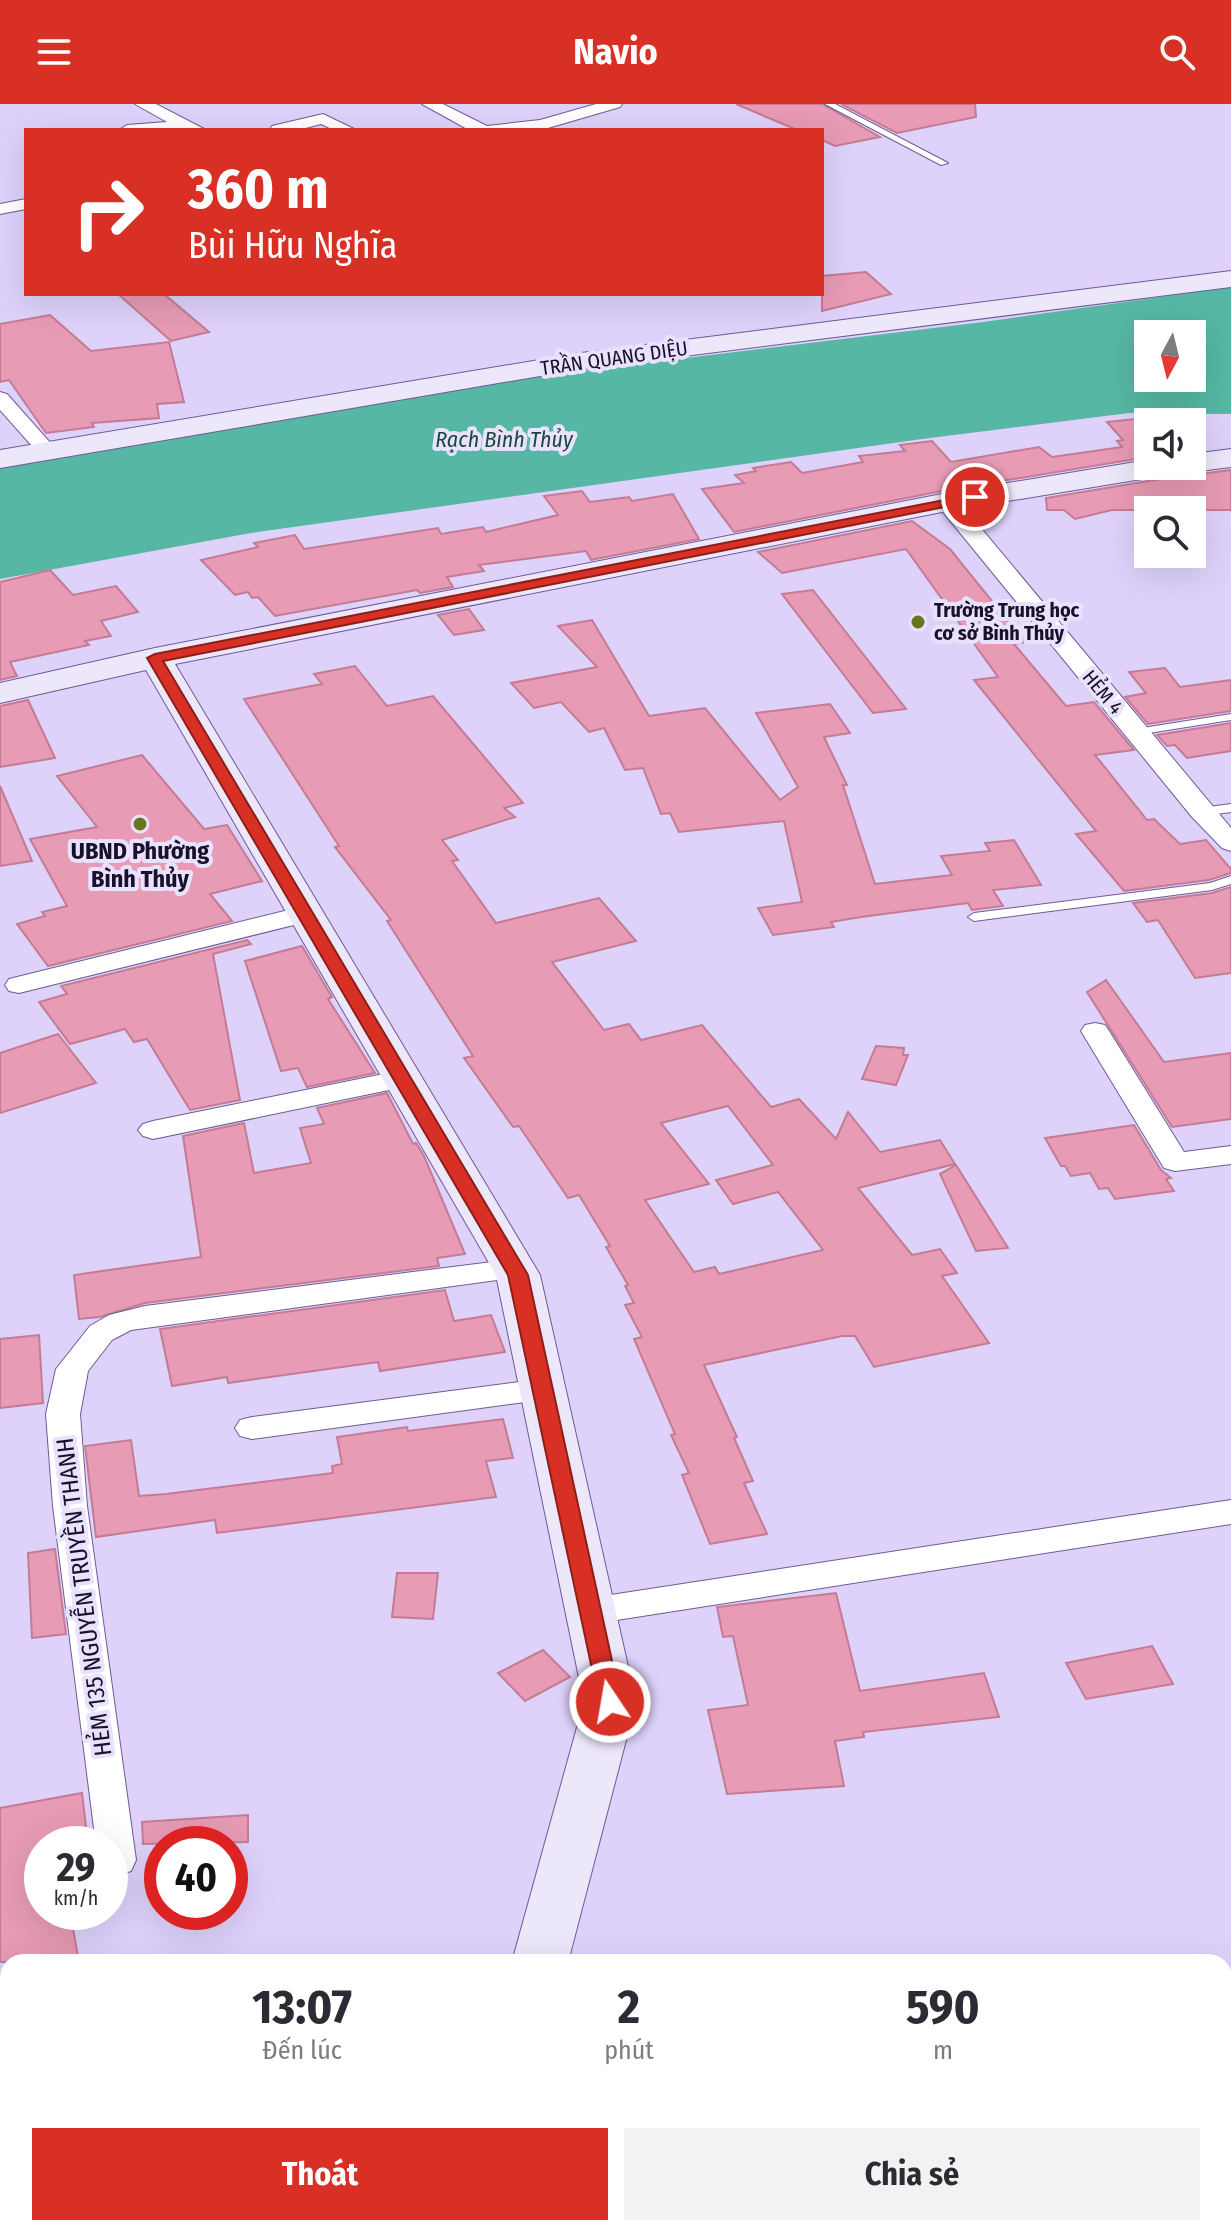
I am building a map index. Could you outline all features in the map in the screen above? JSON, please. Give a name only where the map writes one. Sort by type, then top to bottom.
[{"type":"street","points":[[148,106],[173,104]]},
{"type":"street","points":[[430,104],[478,128]]},
{"type":"street","points":[[510,128],[541,125],[614,104]]},
{"type":"street","points":[[148,106],[192,127]]},
{"type":"street","points":[[286,128],[323,119],[343,128]]},
{"type":"street","points":[[170,128],[192,127]]},
{"type":"street","points":[[0,209],[24,204]]},
{"type":"street","name":"TRẦN QUANG DIỆU","points":[[0,459],[581,361],[1231,279]]},
{"type":"street","points":[[0,398],[47,451]]},
{"type":"street","points":[[1206,461],[1231,458]]},
{"type":"street","points":[[0,693],[155,658],[947,502],[1134,471]]},
{"type":"street","name":"HẺM 4","points":[[947,502],[1201,812],[1231,843]]},
{"type":"street","points":[[155,658],[515,1269],[610,1702],[542,1954]]},
{"type":"street","points":[[19,985],[305,914]]},
{"type":"street","points":[[1095,1031],[1175,1162],[1231,1155]]},
{"type":"street","points":[[153,1130],[403,1079]]},
{"type":"street","name":"HẺM 135 NGUYỄN TRUYỀN THANH","points":[[112,1826],[70,1506],[63,1414],[72,1369],[101,1333],[120,1322],[145,1316],[515,1269]]},
{"type":"street","points":[[252,1428],[543,1390]]},
{"type":"street","points":[[591,1611],[1231,1512]]},
{"type":"lane","points":[[829,104],[944,163]]},
{"type":"lane","points":[[1136,732],[1231,717]]},
{"type":"lane","points":[[1201,812],[1231,808]]},
{"type":"lane","points":[[974,917],[1212,886],[1231,880]]},
{"type":"water","name":"Rạch Bình Thủy","points":[[1231,287],[1231,414],[1206,414],[1206,408],[1134,408],[1134,413],[922,439],[251,533],[0,579],[0,463],[487,382],[983,322]]},
{"type":"building","points":[[736,104],[822,104],[880,137],[835,146],[824,141],[824,128],[792,128]]},
{"type":"building","points":[[841,104],[975,104],[976,117],[897,133]]},
{"type":"building","points":[[866,272],[891,294],[822,311],[824,276]]},
{"type":"building","points":[[120,296],[166,296],[209,332],[171,341]]},
{"type":"building","points":[[50,315],[91,351],[169,342],[184,402],[157,404],[159,418],[92,423],[94,427],[46,433],[9,380],[0,382],[0,324]]},
{"type":"building","points":[[1134,419],[1134,459],[947,490],[734,532],[702,489],[744,483],[735,475],[756,471],[753,468],[791,462],[802,473],[863,462],[859,456],[905,451],[900,445],[932,441],[951,462],[1039,447],[1052,457],[1122,447],[1117,441],[1123,440],[1107,422]]},
{"type":"building","points":[[1231,470],[1231,510],[1206,510],[1206,496],[1134,496],[1134,510],[1112,510],[1075,519],[1064,510],[1047,510],[1046,498],[1154,480],[1206,480],[1206,473]]},
{"type":"building","points":[[582,491],[590,502],[629,497],[632,501],[673,494],[699,539],[591,560],[586,551],[479,565],[484,571],[447,577],[453,587],[420,593],[417,590],[275,616],[258,597],[252,598],[248,592],[235,595],[201,560],[258,547],[254,543],[295,535],[304,549],[438,528],[441,534],[483,527],[486,532],[558,515],[544,496]]},
{"type":"building","points":[[912,521],[950,549],[1025,642],[1014,644],[1066,706],[1094,702],[1134,750],[1095,755],[1147,820],[1154,819],[1180,844],[1206,840],[1231,869],[1231,873],[1209,880],[1124,891],[1076,834],[1096,831],[974,680],[998,677],[906,549],[782,573],[758,552]]},
{"type":"building","points":[[50,570],[73,595],[116,586],[138,612],[101,621],[111,636],[85,641],[89,645],[10,662],[17,676],[0,680],[0,582]]},
{"type":"building","points":[[813,590],[906,709],[873,713],[782,594]]},
{"type":"building","points":[[469,609],[484,630],[454,635],[438,615]]},
{"type":"building","points":[[592,620],[649,716],[705,708],[780,800],[798,787],[756,713],[830,704],[850,733],[824,737],[847,785],[843,785],[875,884],[952,875],[941,856],[990,851],[985,843],[1014,840],[1041,885],[993,890],[1003,906],[972,910],[968,903],[861,917],[831,922],[834,927],[773,935],[758,908],[802,902],[784,821],[679,832],[670,813],[661,814],[643,768],[625,770],[604,728],[589,732],[561,702],[534,708],[511,683],[597,667],[558,626]]},
{"type":"building","points":[[355,666],[387,706],[433,696],[523,803],[504,808],[515,817],[442,840],[458,860],[452,861],[496,923],[599,898],[636,941],[552,962],[604,1030],[629,1024],[641,1040],[702,1025],[771,1107],[799,1099],[836,1139],[848,1112],[880,1152],[940,1140],[955,1164],[858,1188],[912,1255],[940,1249],[957,1273],[942,1276],[989,1343],[874,1367],[855,1336],[842,1336],[704,1365],[737,1437],[734,1438],[753,1481],[744,1483],[767,1534],[710,1544],[682,1475],[689,1473],[671,1435],[675,1434],[634,1339],[642,1337],[625,1305],[634,1303],[625,1286],[628,1285],[606,1247],[610,1246],[579,1195],[568,1198],[519,1126],[513,1127],[464,1058],[473,1056],[387,921],[391,920],[335,847],[339,846],[244,699],[322,684],[314,674]],"holes":[[[728,1106],[773,1165],[716,1180],[733,1204],[778,1192],[823,1250],[719,1274],[715,1267],[694,1272],[645,1200],[709,1184],[661,1123]]]},
{"type":"building","points":[[1165,668],[1180,687],[1231,680],[1231,711],[1148,724],[1125,697],[1146,693],[1129,672]]},
{"type":"building","points":[[28,700],[55,758],[0,767],[0,706]]},
{"type":"building","points":[[1231,723],[1231,751],[1187,758],[1175,745],[1167,746],[1157,735]]},
{"type":"building","points":[[142,755],[204,829],[227,825],[262,881],[210,894],[232,921],[48,966],[17,924],[45,916],[42,912],[67,906],[30,839],[97,827],[57,776]]},
{"type":"building","points":[[0,786],[32,861],[0,866]]},
{"type":"building","points":[[1231,887],[1231,973],[1195,978],[1158,920],[1147,922],[1133,903],[1212,893]]},
{"type":"building","points":[[247,940],[251,944],[213,954],[240,1100],[190,1110],[147,1039],[134,1042],[125,1029],[70,1044],[39,1002],[67,994],[61,986]]},
{"type":"building","points":[[302,946],[332,997],[328,999],[375,1073],[307,1087],[298,1068],[281,1071],[245,961]]},
{"type":"building","points":[[1106,980],[1164,1062],[1231,1053],[1231,1119],[1172,1127],[1087,992]]},
{"type":"building","points":[[58,1034],[96,1083],[0,1113],[0,1053]]},
{"type":"building","points":[[876,1046],[904,1048],[903,1055],[908,1055],[896,1085],[862,1079]]},
{"type":"building","points":[[387,1093],[413,1144],[416,1143],[424,1156],[465,1254],[437,1258],[439,1266],[145,1303],[100,1317],[79,1319],[74,1275],[201,1257],[183,1136],[244,1123],[254,1173],[311,1163],[300,1128],[324,1124],[317,1108]]},
{"type":"building","points":[[1134,1125],[1161,1170],[1171,1178],[1166,1179],[1174,1191],[1115,1199],[1108,1188],[1099,1189],[1090,1173],[1071,1176],[1065,1166],[1061,1166],[1045,1138]]},
{"type":"building","points":[[956,1165],[1008,1248],[976,1251],[940,1174]]},
{"type":"building","points":[[445,1290],[454,1321],[491,1315],[505,1352],[380,1371],[378,1362],[228,1383],[227,1377],[172,1386],[160,1329]]},
{"type":"building","points":[[39,1335],[43,1403],[0,1408],[0,1339]]},
{"type":"building","points":[[503,1419],[513,1458],[486,1461],[496,1497],[217,1533],[215,1520],[96,1537],[85,1446],[131,1440],[139,1496],[333,1473],[332,1466],[342,1464],[337,1437]]},
{"type":"building","points":[[55,1549],[66,1634],[32,1638],[28,1553]]},
{"type":"building","points":[[397,1573],[438,1573],[433,1619],[392,1617]]},
{"type":"building","points":[[836,1593],[860,1691],[984,1673],[999,1717],[863,1732],[864,1737],[835,1741],[844,1786],[727,1794],[708,1710],[748,1705],[733,1636],[723,1637],[717,1607]]},
{"type":"building","points":[[1152,1646],[1173,1684],[1086,1699],[1066,1663]]},
{"type":"building","points":[[543,1650],[570,1677],[525,1701],[498,1673]]},
{"type":"building","points":[[82,1793],[86,1826],[24,1826],[24,1930],[73,1930],[78,1954],[0,1954],[0,1808]]},
{"type":"building","points":[[248,1815],[248,1826],[144,1826],[144,1844],[142,1822]]},
{"type":"place","name":"Trường Trung học cơ sở Bình Thủy","points":[[918,622]]},
{"type":"place","name":"UBND Phường Bình Thủy","points":[[140,824]]},
{"type":"route","points":[[610,1702],[518,1275],[155,658],[975,497]]}]
